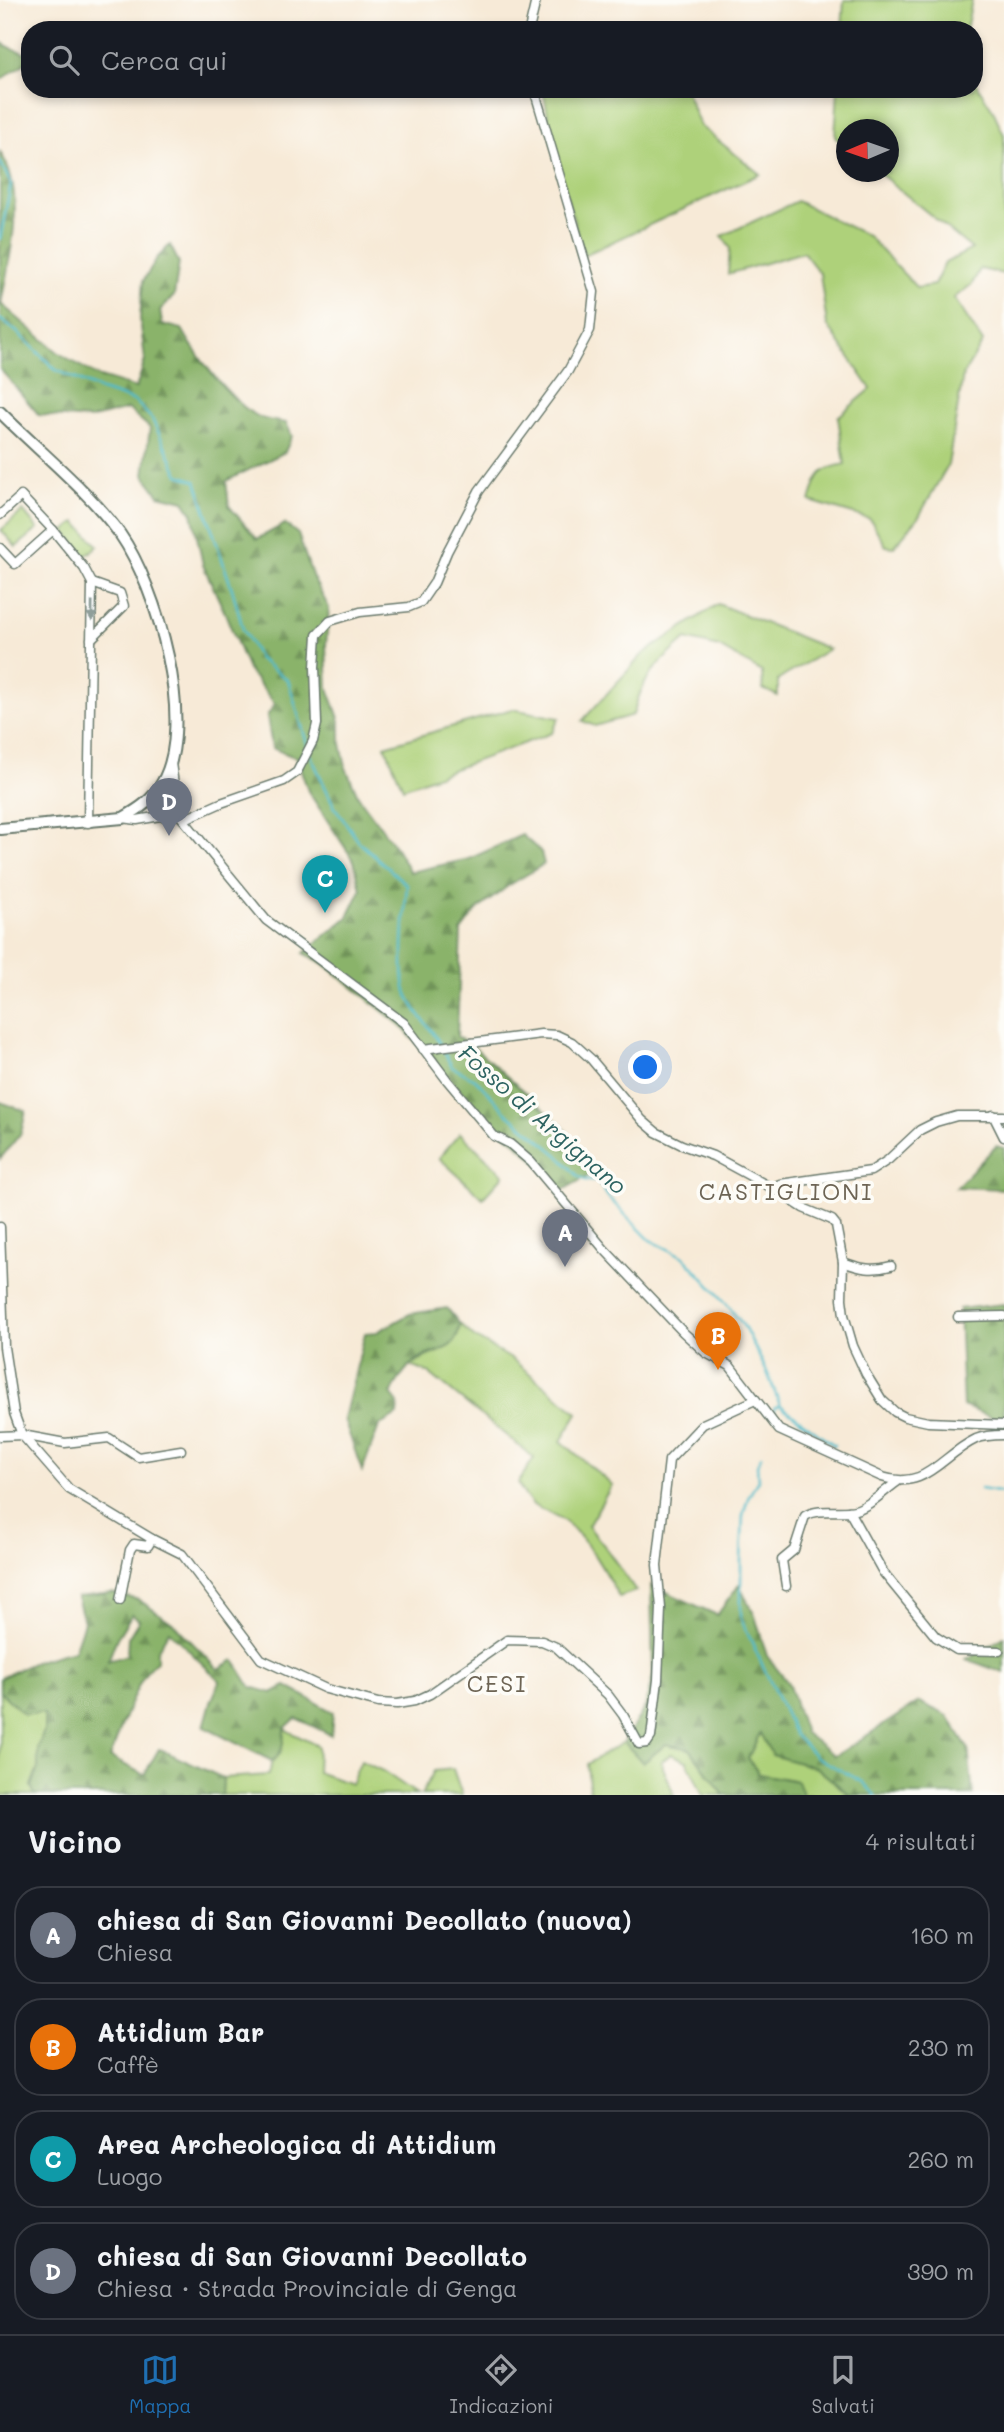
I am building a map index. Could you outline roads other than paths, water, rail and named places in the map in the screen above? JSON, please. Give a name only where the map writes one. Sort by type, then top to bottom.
[{"type":"main road","points":[[0,412],[88,498],[119,534],[140,569],[157,611],[170,657],[174,709],[171,763],[155,794],[140,808],[123,818],[0,830]]},
{"type":"street","points":[[531,21],[536,0]]},
{"type":"street","points":[[123,818],[151,818],[221,803],[284,781],[297,772],[313,741],[317,724],[317,635],[330,621],[360,612],[409,607],[421,602],[434,583],[479,491],[568,371],[590,330],[594,292],[537,98]]},
{"type":"street","points":[[0,515],[22,496],[84,568],[92,583],[88,822]]},
{"type":"street","points":[[0,548],[15,564],[53,530]]},
{"type":"street","points":[[91,639],[124,606],[120,593],[92,583]]},
{"type":"street","points":[[171,763],[177,812]]},
{"type":"street","points":[[155,794],[158,803],[177,812],[266,920],[404,1023],[494,1136],[510,1144],[531,1162],[646,1295],[706,1353],[730,1366],[779,1430],[897,1482]]},
{"type":"street","points":[[426,1048],[541,1034],[557,1035],[572,1042],[590,1059],[642,1121],[656,1132],[713,1156],[803,1208],[832,1220],[836,1225],[843,1262],[842,1298],[853,1346],[882,1400],[895,1412],[928,1422],[1004,1425]]},
{"type":"street","points":[[993,1115],[1004,1138]]},
{"type":"street","points":[[772,1188],[780,1184],[871,1171],[888,1160],[920,1130],[936,1122],[957,1116],[1004,1116]]},
{"type":"street","points":[[0,1227],[4,1348],[14,1413],[22,1435],[69,1489],[182,1554],[261,1659],[326,1689],[378,1703],[415,1701],[430,1694],[507,1640],[542,1641],[556,1647],[608,1695],[639,1744],[643,1745],[651,1737],[658,1680],[661,1602],[657,1565],[669,1460],[704,1424],[755,1400]]},
{"type":"street","points":[[843,1262],[862,1269],[891,1266]]},
{"type":"street","points":[[958,1317],[1004,1316]]},
{"type":"street","points":[[0,1436],[22,1435],[65,1443],[109,1438],[138,1457],[181,1450]]},
{"type":"street","points":[[786,1586],[782,1560],[794,1550],[805,1516],[814,1512],[849,1511],[864,1506],[897,1482],[926,1475],[976,1439],[1004,1435]]},
{"type":"street","points":[[849,1511],[883,1572],[936,1637],[957,1650],[999,1651]]},
{"type":"street","points":[[120,1600],[134,1544],[148,1546],[152,1539]]},
{"type":"waterway","name":"Fosso di Argignano","points":[[0,161],[11,184],[0,239]]},
{"type":"waterway","name":"Fosso di Argignano","points":[[0,319],[56,370],[101,390],[135,401],[152,419],[179,475],[196,481],[243,629],[259,659],[288,680],[308,747]]},
{"type":"waterway","name":"Fosso di Argignano","points":[[310,754],[334,806],[359,842],[407,885],[403,941],[405,985],[414,1007],[440,1044]]},
{"type":"waterway","name":"Fosso di Argignano","points":[[443,1050],[452,1067],[475,1079],[507,1113],[558,1155],[577,1175],[585,1180],[597,1180],[609,1198],[650,1240],[684,1257],[745,1328],[780,1405],[834,1445]]},
{"type":"waterway","points":[[775,1415],[774,1408],[780,1405]]},
{"type":"waterway","points":[[761,1456],[757,1465],[758,1480],[748,1498],[743,1515],[741,1619],[795,1735],[816,1757],[863,1782],[875,1795]]},
{"type":"waterway","name":"Fosso di Argignano","points":[[981,1489],[1004,1493]]},
{"type":"place","name":"chiesa di San Giovanni Decollato","points":[[169,836]]},
{"type":"place","name":"Area Archeologica di Attidium","points":[[325,913]]},
{"type":"place","name":"chiesa di San Giovanni Decollato (nuova)","points":[[565,1267]]},
{"type":"place","name":"Attidium Bar","points":[[718,1370]]},
{"type":"district","name":"CASTIGLIONI","points":[[786,1191]]},
{"type":"district","name":"CESI","points":[[497,1683]]}]
